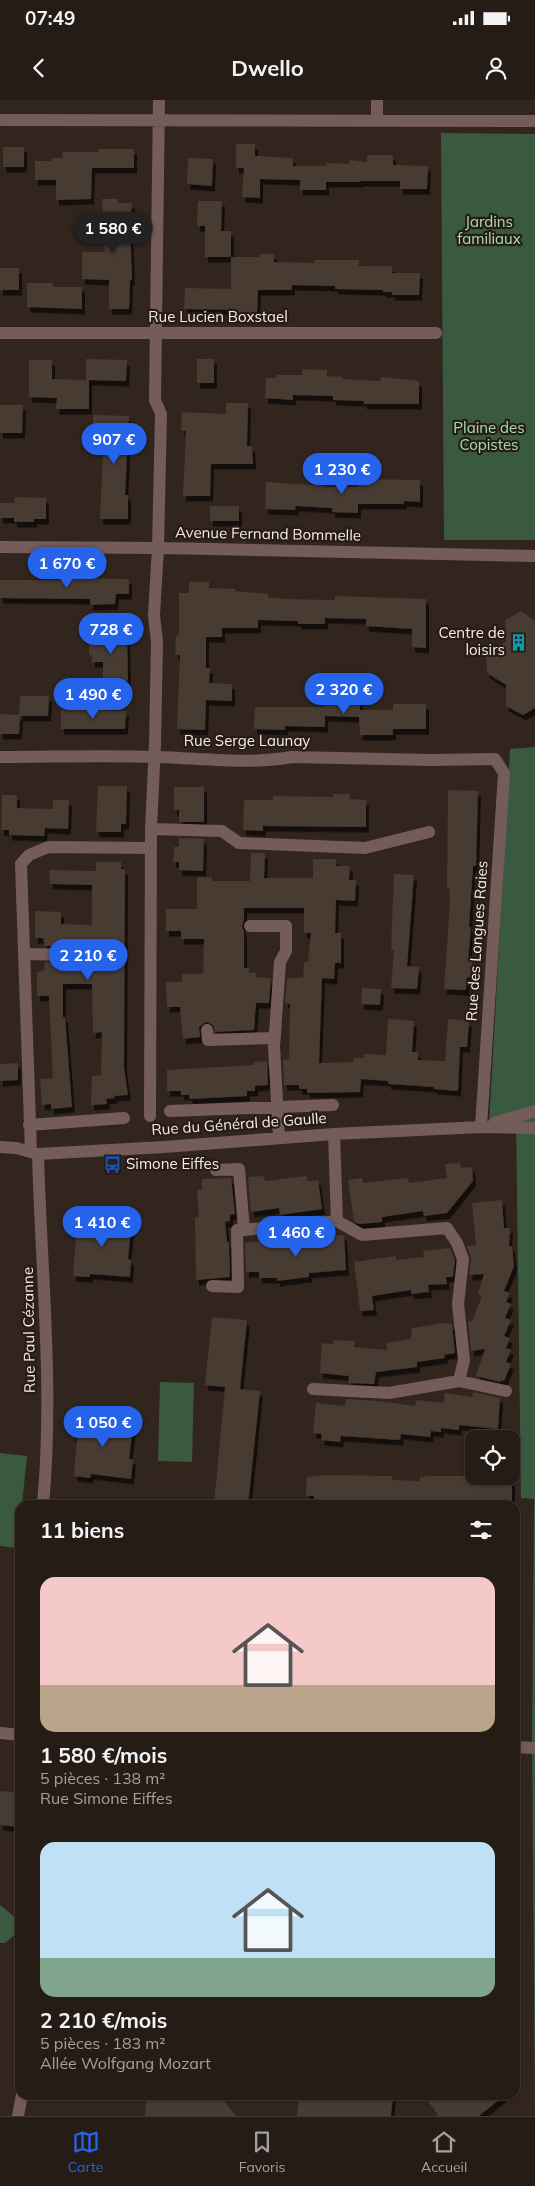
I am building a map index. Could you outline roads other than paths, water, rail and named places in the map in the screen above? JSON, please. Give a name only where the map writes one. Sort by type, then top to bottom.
[{"type":"street","points":[[150,1116],[151,829],[155,757],[157,642],[154,615],[158,548],[161,414],[155,400],[159,100]]},
{"type":"street","points":[[377,100],[377,120]]},
{"type":"street","points":[[0,120],[535,121]]},
{"type":"street","name":"Rue Lucien Boxstael","points":[[0,333],[436,333]]},
{"type":"street","name":"Avenue Fernand Bommelle","points":[[0,547],[158,548],[535,556]]},
{"type":"street","name":"Rue Serge Launay","points":[[0,757],[155,757],[214,760],[274,760],[292,757],[431,760],[495,759]]},
{"type":"street","name":"Rue des Longues Raies","points":[[481,1127],[504,773],[495,759]]},
{"type":"street","points":[[151,829],[222,831],[238,843],[365,848],[429,832]]},
{"type":"street","name":"Rue Paul Cézanne","points":[[43,1500],[47,1463],[45,1274],[34,1153],[29,1125],[22,864],[29,856],[48,847],[151,848]]},
{"type":"street","points":[[250,926],[286,926],[286,951],[280,962],[274,1038],[279,1138]]},
{"type":"street","points":[[24,954],[85,955]]},
{"type":"street","points":[[207,1030],[208,1040],[274,1038]]},
{"type":"street","points":[[170,1111],[333,1105]]},
{"type":"street","name":"Rue du Général de Gaulle","points":[[481,1127],[535,1111]]},
{"type":"street","points":[[29,1125],[124,1118]]},
{"type":"street","name":"Rue du Général de Gaulle","points":[[0,1147],[34,1153],[334,1134],[481,1127],[535,1128]]},
{"type":"street","points":[[334,1134],[338,1221]]},
{"type":"street","points":[[216,1170],[239,1169],[244,1230]]},
{"type":"street","points":[[212,1286],[238,1287],[237,1230],[338,1221],[362,1235],[447,1228],[463,1260],[458,1304],[464,1360],[459,1381]]},
{"type":"street","points":[[313,1389],[389,1393],[459,1381],[506,1391]]},
{"type":"street","points":[[0,1733],[15,1732]]},
{"type":"street","points":[[520,1747],[535,1748]]},
{"type":"street","points":[[18,2116],[21,2100]]},
{"type":"place","name":"Centre de loisirs","points":[[519,642]]},
{"type":"place","name":"Simone Eiffes","points":[[112,1164]]},
{"type":"park label","name":"Jardins familiaux","points":[[489,230]]},
{"type":"park label","name":"Plaine des Copistes","points":[[489,436]]}]
